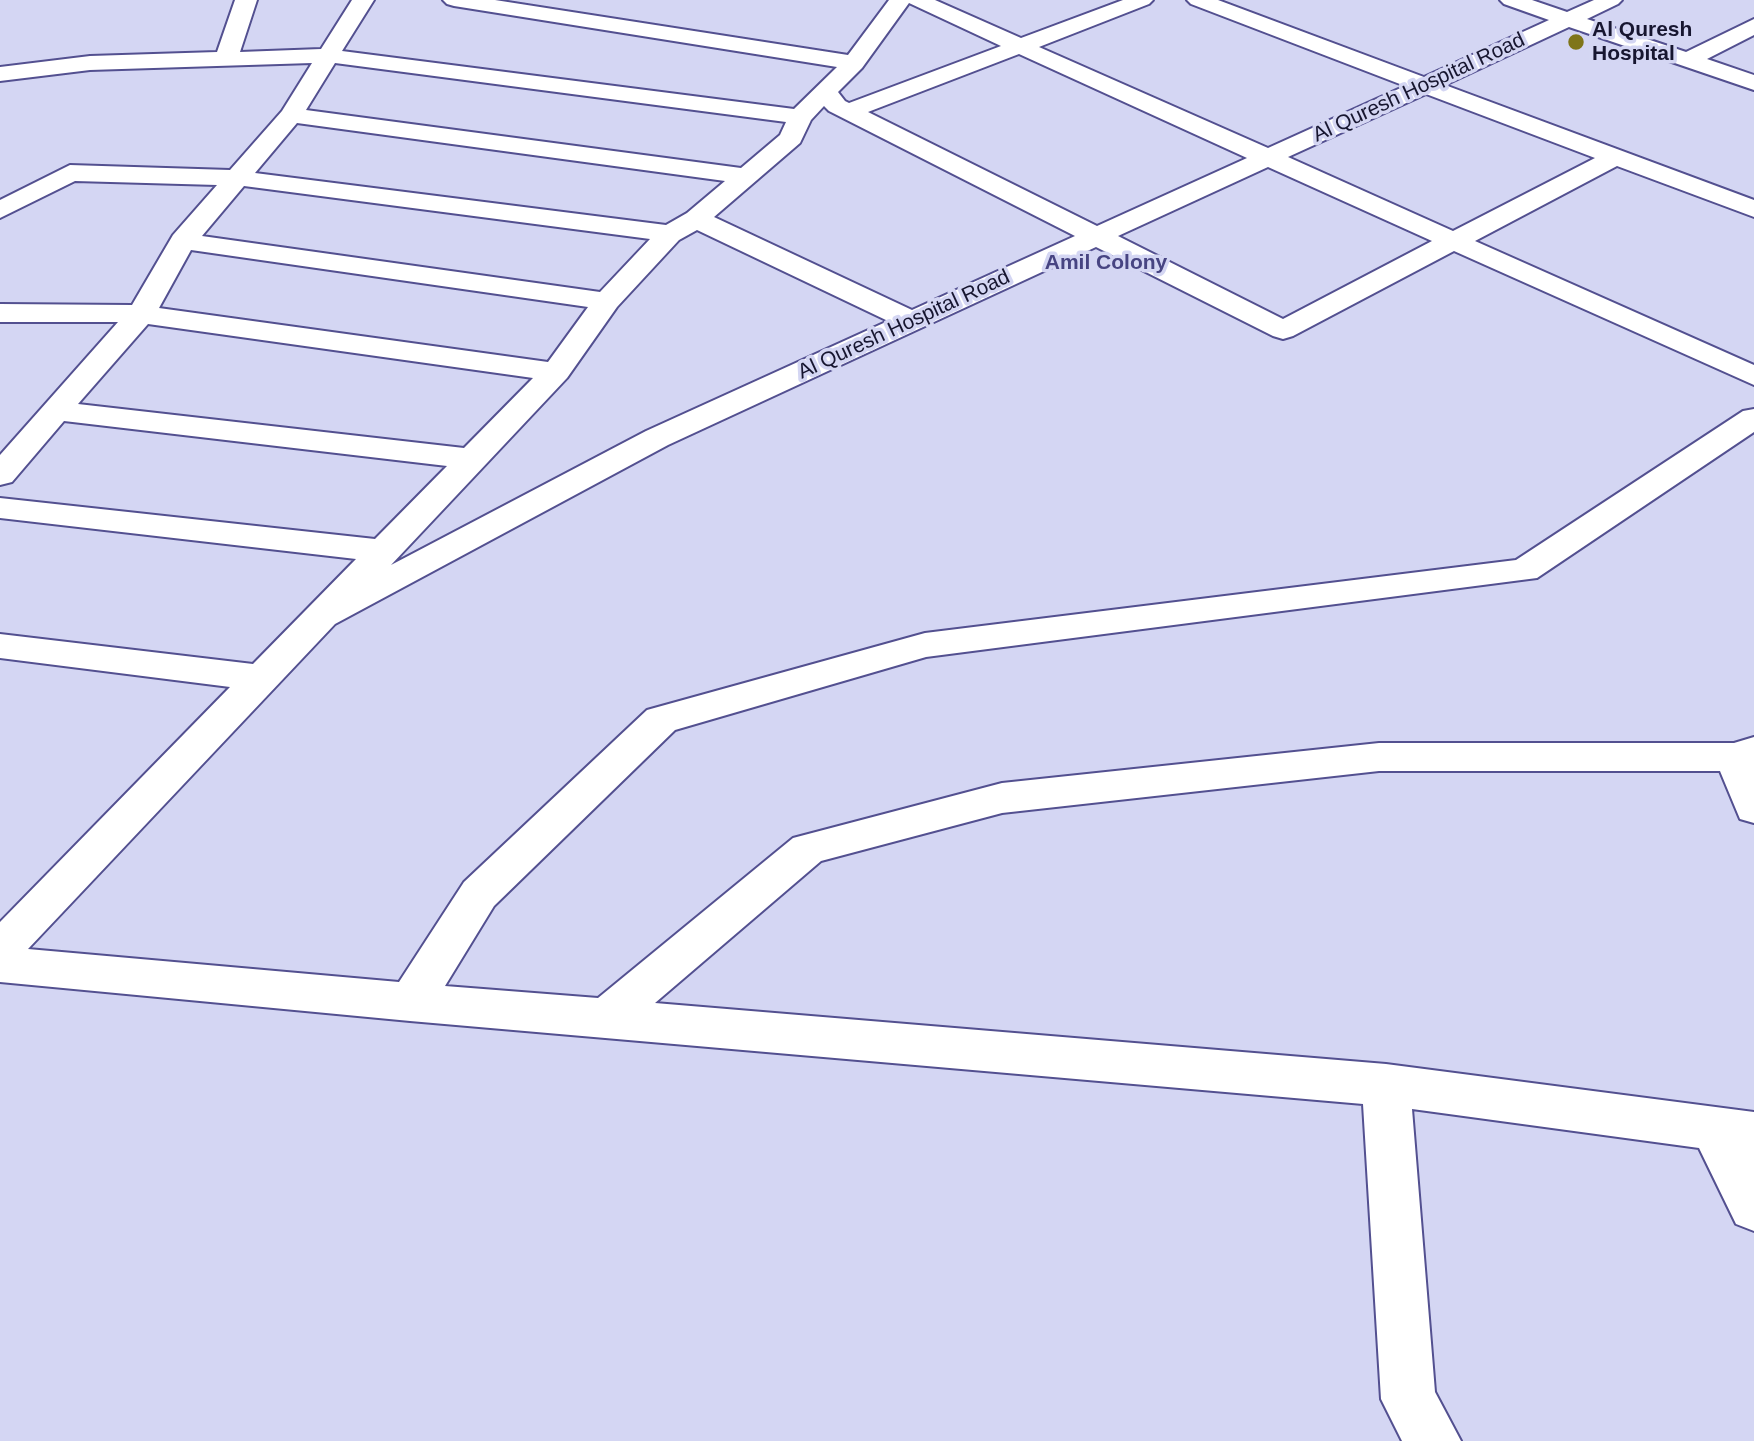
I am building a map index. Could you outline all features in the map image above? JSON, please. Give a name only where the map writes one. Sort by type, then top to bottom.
[{"type":"street","points":[[226,59],[246,0]]},
{"type":"street","points":[[0,475],[141,314],[183,241],[291,116],[363,0]]},
{"type":"street","points":[[454,0],[854,63]]},
{"type":"street","points":[[0,950],[556,372],[607,301],[670,234],[696,219],[791,138],[800,117],[854,63],[900,0]]},
{"type":"street","points":[[917,0],[1754,376]]},
{"type":"street","points":[[850,111],[1142,0]]},
{"type":"street","points":[[1198,0],[1754,209]]},
{"type":"street","points":[[1511,0],[1754,83]]},
{"type":"street","name":"Al Quresh Hospital Road","points":[[320,617],[657,438],[1611,0]]},
{"type":"street","points":[[1688,60],[1754,26]]},
{"type":"street","points":[[0,74],[90,64],[329,56],[800,117]]},
{"type":"street","points":[[825,92],[837,106],[1283,330],[1615,157]]},
{"type":"street","points":[[291,116],[747,176]]},
{"type":"street","points":[[0,210],[70,173],[238,178],[670,234]]},
{"type":"street","points":[[696,219],[912,321]]},
{"type":"street","points":[[183,241],[607,301]]},
{"type":"street","points":[[0,313],[141,314],[556,372]]},
{"type":"street","points":[[54,411],[472,459]]},
{"type":"street","points":[[411,1002],[479,894],[661,720],[925,645],[1525,569],[1754,418]]},
{"type":"street","points":[[0,508],[383,551]]},
{"type":"street","points":[[0,646],[261,678]]},
{"type":"street","points":[[606,1019],[808,849],[1002,798],[1379,757],[1744,754],[1754,808]]},
{"type":"street","points":[[0,964],[411,1002],[1386,1085],[1734,1132],[1754,1208]]},
{"type":"street","points":[[1386,1085],[1408,1399],[1433,1441]]},
{"type":"place","name":"Al Quresh Hospital","points":[[1576,42]]},
{"type":"district","name":"Amil Colony","points":[[1106,263]]}]
